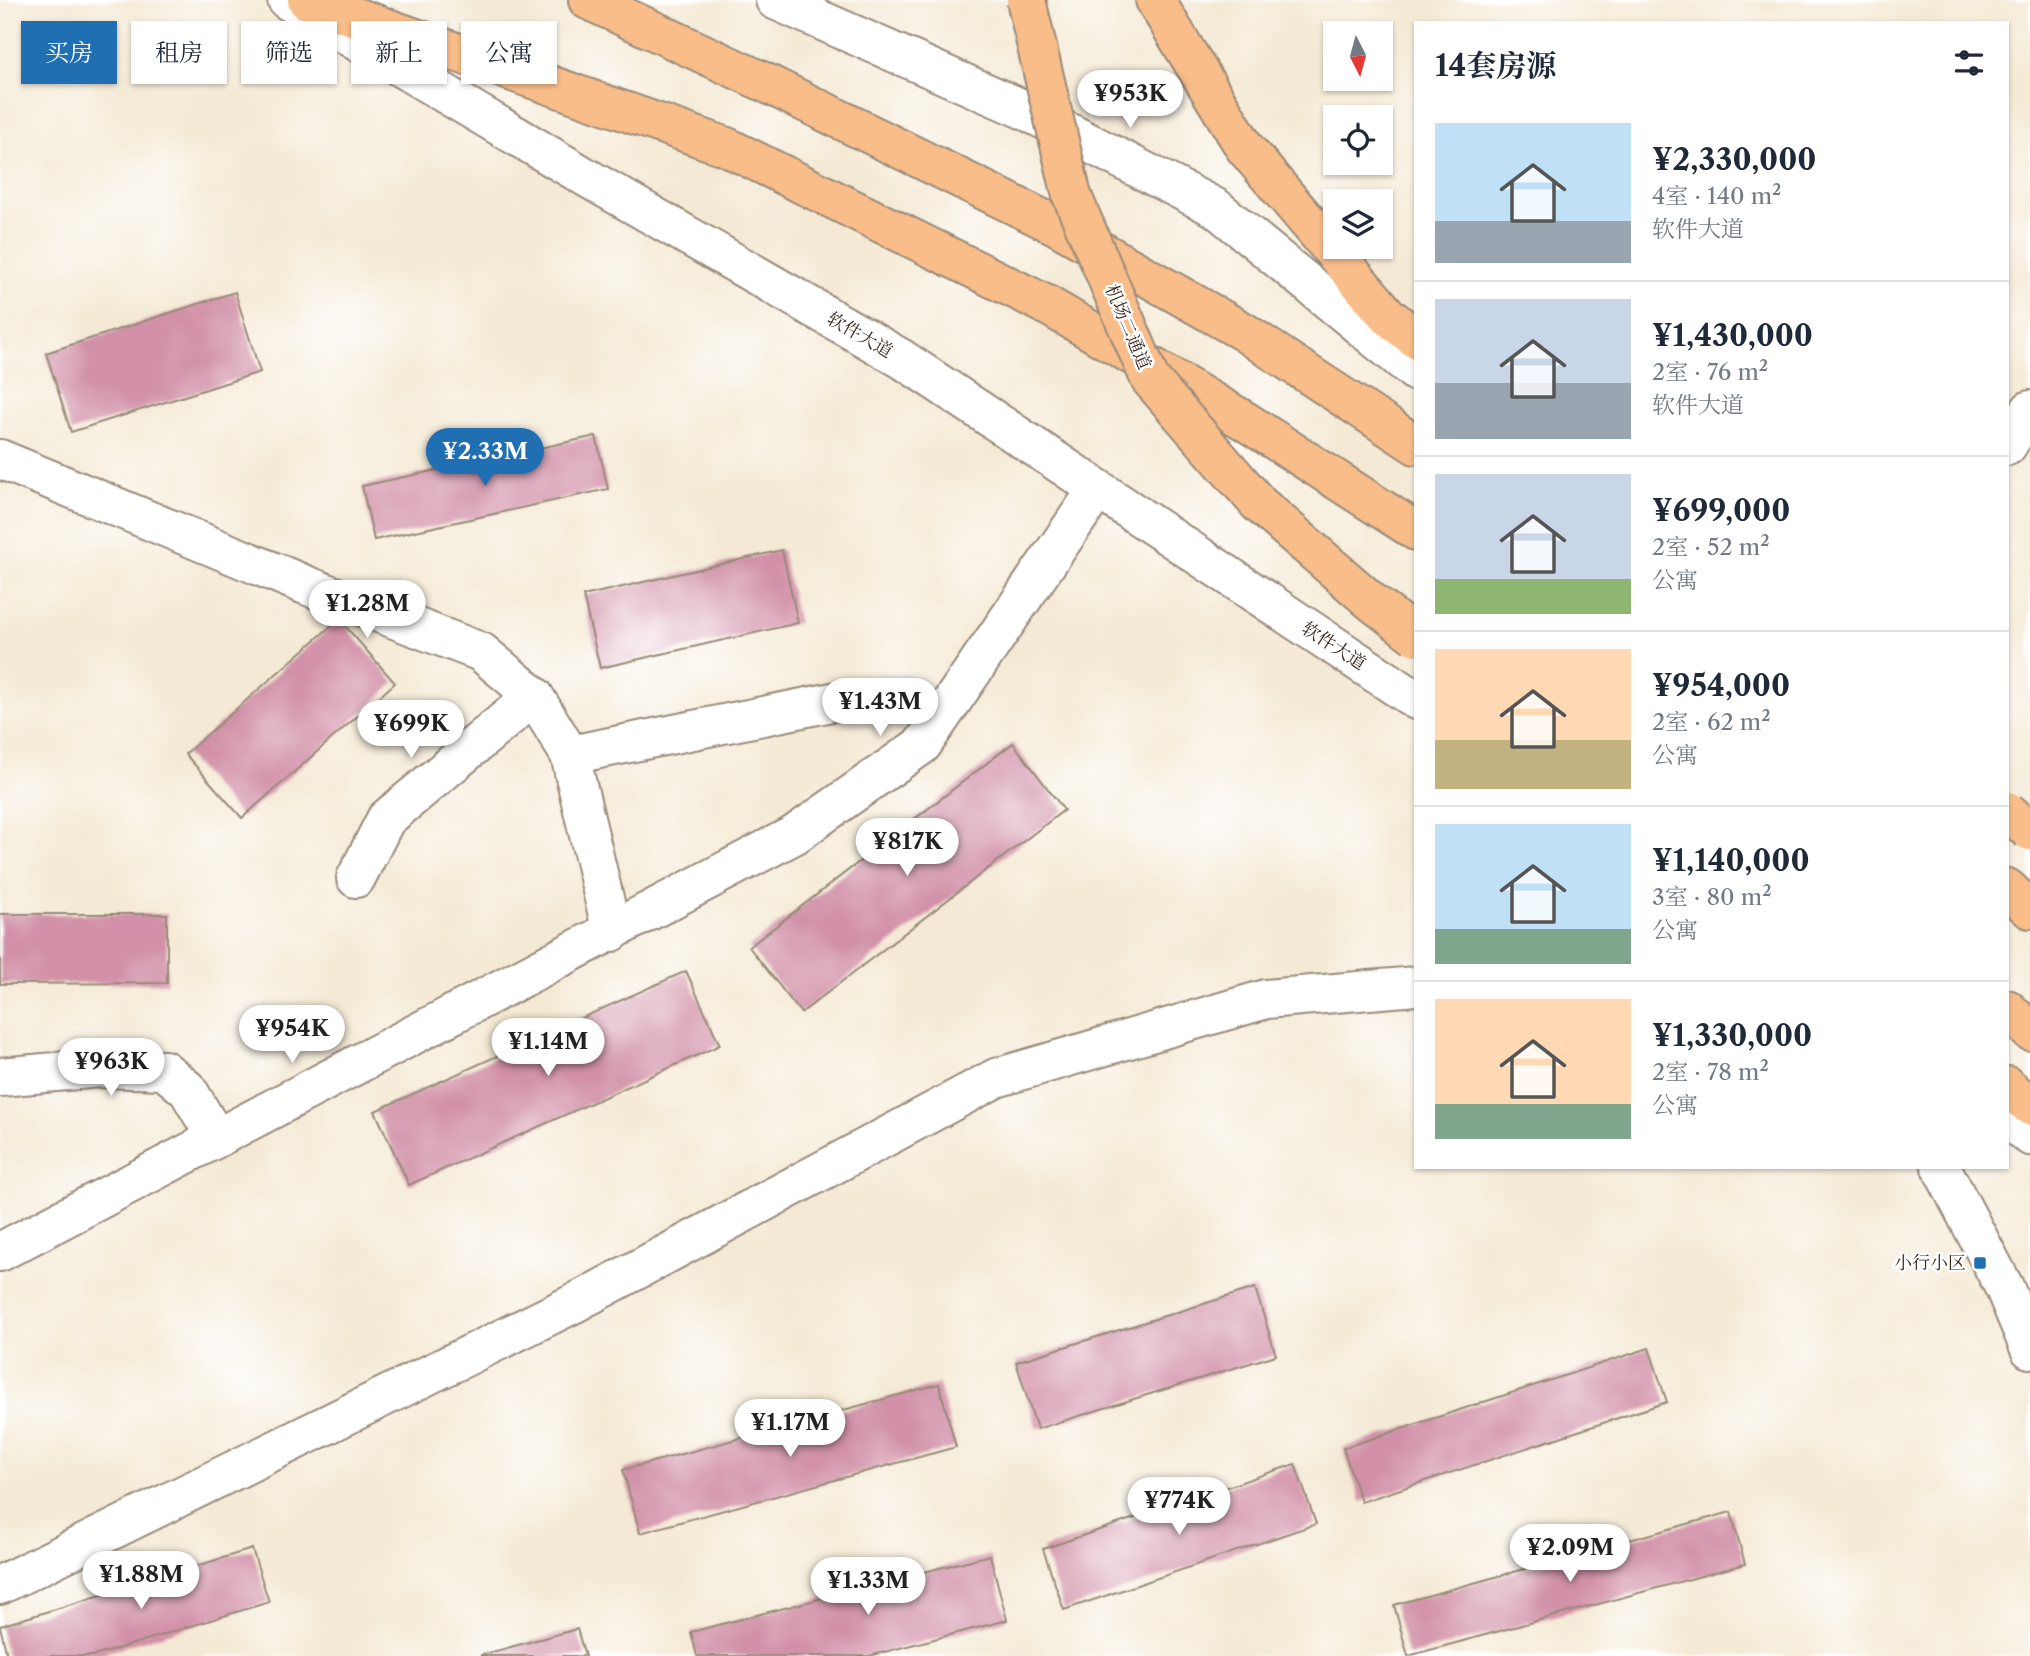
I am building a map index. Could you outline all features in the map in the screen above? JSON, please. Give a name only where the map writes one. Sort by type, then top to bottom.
[{"type":"main road","points":[[307,0],[727,147],[1045,304],[1245,421],[1414,530]]},
{"type":"main road","points":[[588,0],[766,83],[1057,226],[1244,332],[1414,444]]},
{"type":"main road","name":"机场二通道","points":[[1026,0],[1072,196],[1150,379],[1259,504],[1372,602],[1414,634]]},
{"type":"main road","points":[[1155,0],[1245,148],[1388,316],[1414,337]]},
{"type":"main road","points":[[2009,814],[2030,831]]},
{"type":"main road","points":[[2009,890],[2030,909]]},
{"type":"main road","points":[[2009,1011],[2030,1031]]},
{"type":"main road","points":[[2009,1088],[2030,1106]]},
{"type":"street","name":"软件大道","points":[[287,0],[584,176],[902,359],[1414,699]]},
{"type":"street","points":[[775,0],[838,14],[1216,208],[1414,370]]},
{"type":"street","points":[[2009,443],[2030,410]]},
{"type":"street","points":[[0,459],[308,586],[481,652],[534,696],[570,755],[612,932]]},
{"type":"street","points":[[0,1252],[794,835],[922,745],[1097,490]]},
{"type":"street","points":[[356,878],[386,819],[534,696]]},
{"type":"street","points":[[570,755],[842,700]]},
{"type":"street","points":[[0,1585],[573,1304],[996,1078],[1266,999],[1414,986]]},
{"type":"street","points":[[0,1077],[100,1068],[164,1070],[188,1090],[216,1138]]},
{"type":"street","points":[[2009,1120],[2030,1136]]},
{"type":"street","points":[[1942,1169],[2017,1283],[2030,1349]]},
{"type":"building","points":[[235,292],[260,372],[71,432],[46,353]]},
{"type":"building","points":[[596,436],[608,489],[374,540],[362,486]]},
{"type":"building","points":[[782,550],[798,623],[600,668],[583,596]]},
{"type":"building","points":[[339,619],[395,683],[242,818],[185,754]]},
{"type":"building","points":[[1013,743],[1064,810],[801,1013],[749,947]]},
{"type":"building","points":[[0,914],[167,914],[167,983],[0,984]]},
{"type":"building","points":[[686,971],[720,1045],[409,1185],[375,1111]]},
{"type":"building","points":[[1255,1288],[1276,1355],[1037,1429],[1016,1362]]},
{"type":"building","points":[[1649,1348],[1667,1402],[1361,1502],[1343,1448]]},
{"type":"building","points":[[939,1384],[956,1447],[640,1533],[623,1470]]},
{"type":"building","points":[[1295,1464],[1316,1524],[1064,1610],[1043,1549]]},
{"type":"building","points":[[1731,1512],[1745,1564],[1408,1656],[1394,1605]]},
{"type":"building","points":[[252,1549],[269,1602],[94,1656],[7,1656],[0,1626]]},
{"type":"building","points":[[990,1555],[1007,1620],[869,1656],[697,1656],[691,1632]]},
{"type":"building","points":[[577,1629],[585,1656],[481,1656],[481,1655]]},
{"type":"place","name":"小行小区","points":[[1980,1263]]}]
